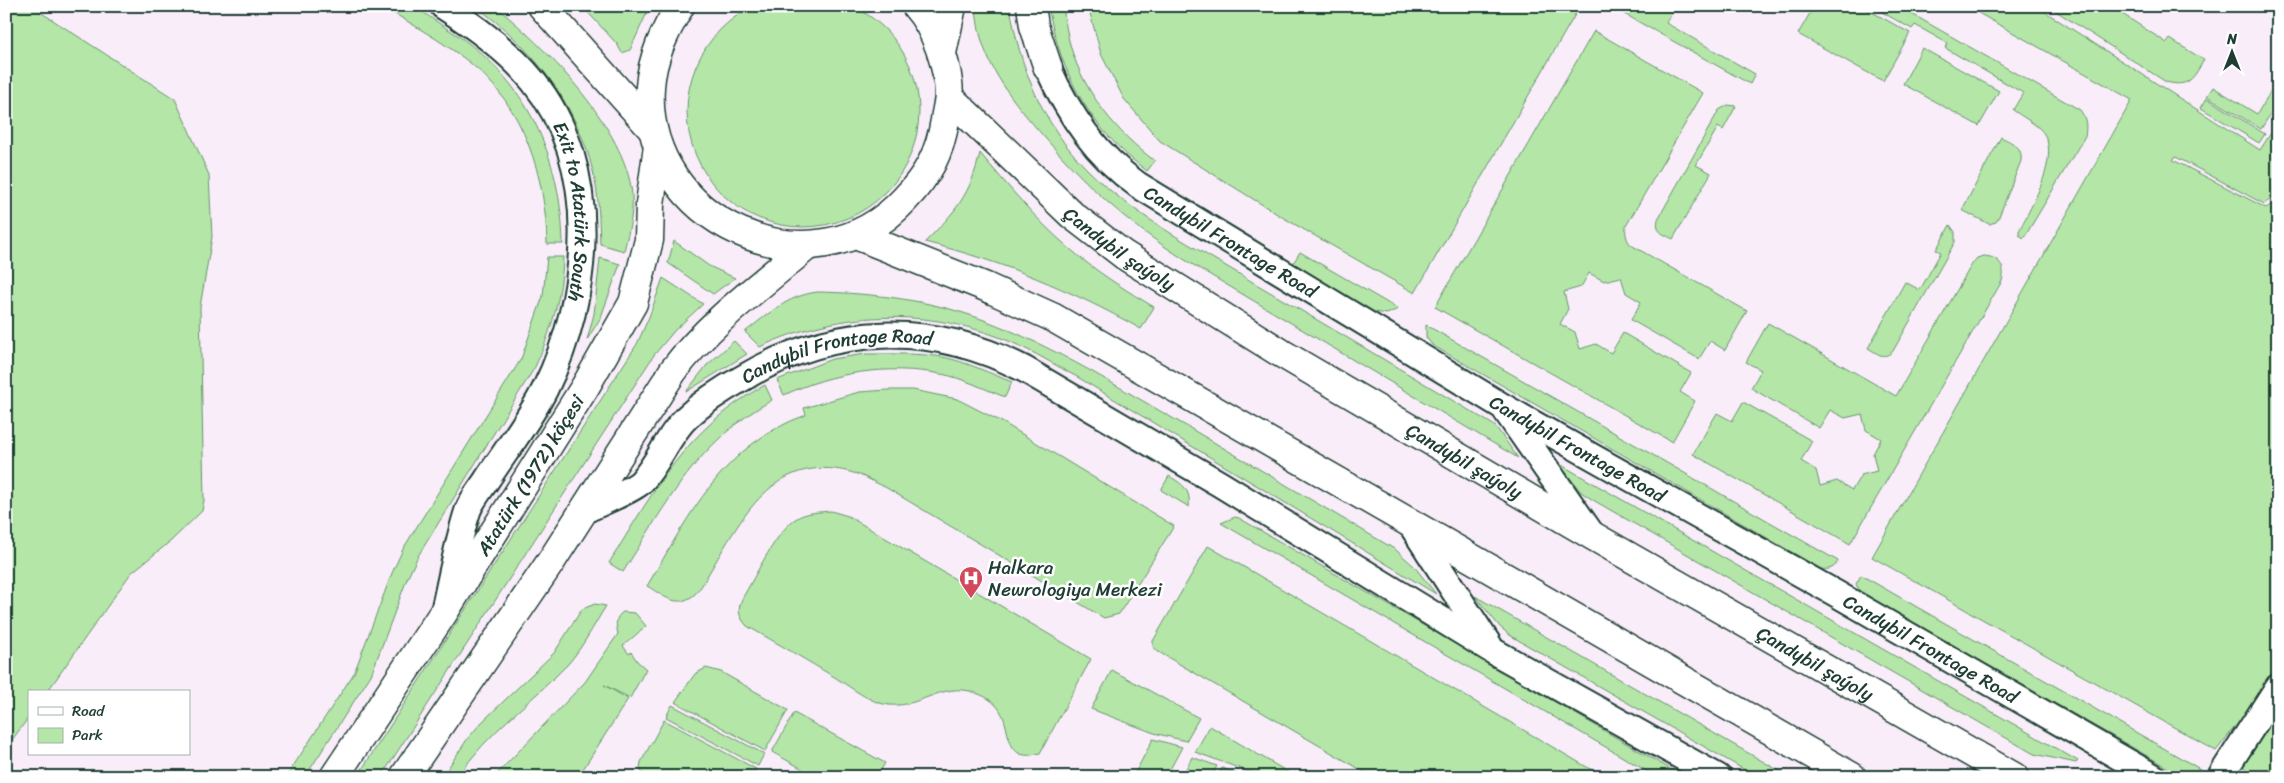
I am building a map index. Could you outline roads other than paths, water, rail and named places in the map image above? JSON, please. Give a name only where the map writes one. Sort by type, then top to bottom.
[{"type":"main road","points":[[542,6],[655,138],[675,180],[700,209],[733,230],[769,243],[807,246],[832,242],[856,234],[894,212],[923,180],[942,140],[949,97],[942,53],[924,15],[916,6]]},
{"type":"main road","points":[[655,138],[650,87],[659,44],[680,6]]},
{"type":"main road","points":[[942,53],[952,6]]},
{"type":"main road","points":[[1031,6],[1034,26],[1048,68]]},
{"type":"main road","name":"Çandybil şaýoly","points":[[949,97],[1072,215],[1124,255],[1281,353],[1593,536],[2014,777]]},
{"type":"main road","name":"Atatürk (1972) köçesi","points":[[334,777],[442,615],[585,387],[633,303],[649,240],[655,138]]},
{"type":"main road","points":[[856,234],[986,287],[1052,318],[1852,777]]},
{"type":"main road","points":[[404,777],[583,511],[672,371],[691,346],[708,329],[807,246]]},
{"type":"street","name":"Exit to Atatürk South","points":[[442,615],[469,508],[545,390],[560,354],[579,287],[581,242],[578,193],[572,157],[546,100],[533,81],[495,43],[443,6]]},
{"type":"street","name":"Candybil Frontage Road","points":[[1048,68],[1057,90],[1084,133],[1101,154],[1120,172],[1502,406],[1835,593],[2154,777]]},
{"type":"street","name":"Candybil Frontage Road","points":[[583,511],[640,482],[685,419],[701,404],[753,371],[786,354],[821,343],[883,334],[942,339],[1000,356],[1024,369],[1220,484],[1493,651],[1718,777]]},
{"type":"street","points":[[1502,406],[1593,536]]},
{"type":"street","points":[[1412,526],[1493,651]]},
{"type":"street","points":[[2220,777],[2278,687]]},
{"type":"place","name":"Halkara Newrologiya Merkezi","points":[[971,599]]}]
